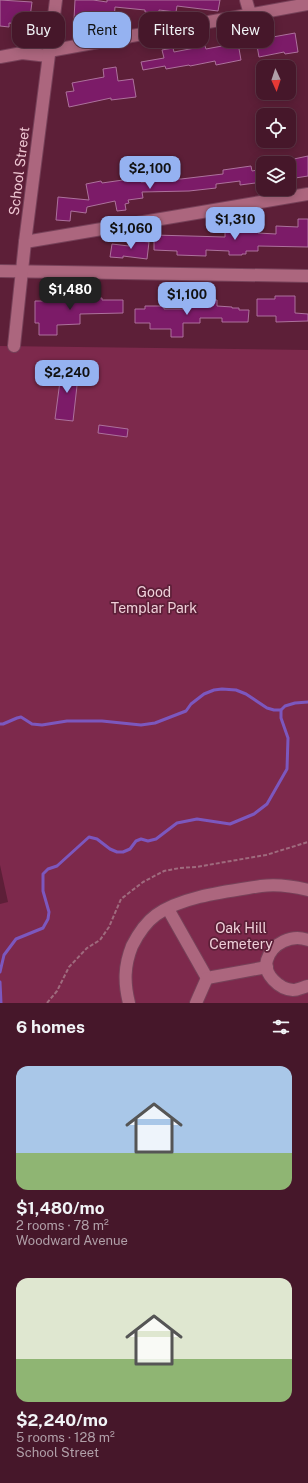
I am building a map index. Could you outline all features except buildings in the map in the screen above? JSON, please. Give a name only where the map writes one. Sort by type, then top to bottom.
[{"type":"street","name":"School Street","points":[[14,346],[25,242],[56,0]]},
{"type":"street","points":[[246,0],[249,12]]},
{"type":"street","points":[[262,12],[308,4]]},
{"type":"street","points":[[0,50],[22,53],[49,53],[217,20]]},
{"type":"street","points":[[0,57],[22,53]]},
{"type":"street","points":[[25,242],[308,194]]},
{"type":"street","points":[[0,271],[308,276]]},
{"type":"street","points":[[129,1003],[125,980],[125,969],[128,956],[138,934],[156,915],[182,902],[196,898],[261,886],[274,884],[287,885],[308,890]]},
{"type":"street","points":[[168,908],[208,978]]},
{"type":"street","points":[[308,940],[297,938],[281,942],[270,953],[267,960],[267,967],[273,979],[285,988],[294,990],[308,986]]},
{"type":"street","points":[[208,978],[267,967]]},
{"type":"street","points":[[196,1003],[208,978]]},
{"type":"green space","name":"Good Templar Park","points":[[0,346],[308,350],[308,1003],[0,1003],[0,904],[8,902],[0,865]]},
{"type":"waterway","points":[[0,724],[21,717],[32,724],[42,725],[67,721],[102,721],[141,725],[155,723],[186,711],[191,704],[204,694],[222,689],[236,690],[246,694],[267,708],[281,710]]},
{"type":"waterway","points":[[0,972],[4,955],[16,939],[43,928],[48,919],[49,912],[43,891],[43,874],[48,869],[57,866],[89,837],[97,839],[110,849],[117,852],[123,852],[130,849],[136,841],[141,839],[148,841],[156,839],[177,823],[197,819],[230,824],[254,814],[267,804],[287,769],[288,738],[281,718],[281,710],[285,706],[295,703],[308,702]]},
{"type":"waterway","points":[[0,982],[1,1003]]},
{"type":"park label","name":"Oak Hill Cemetery","points":[[241,936]]}]
